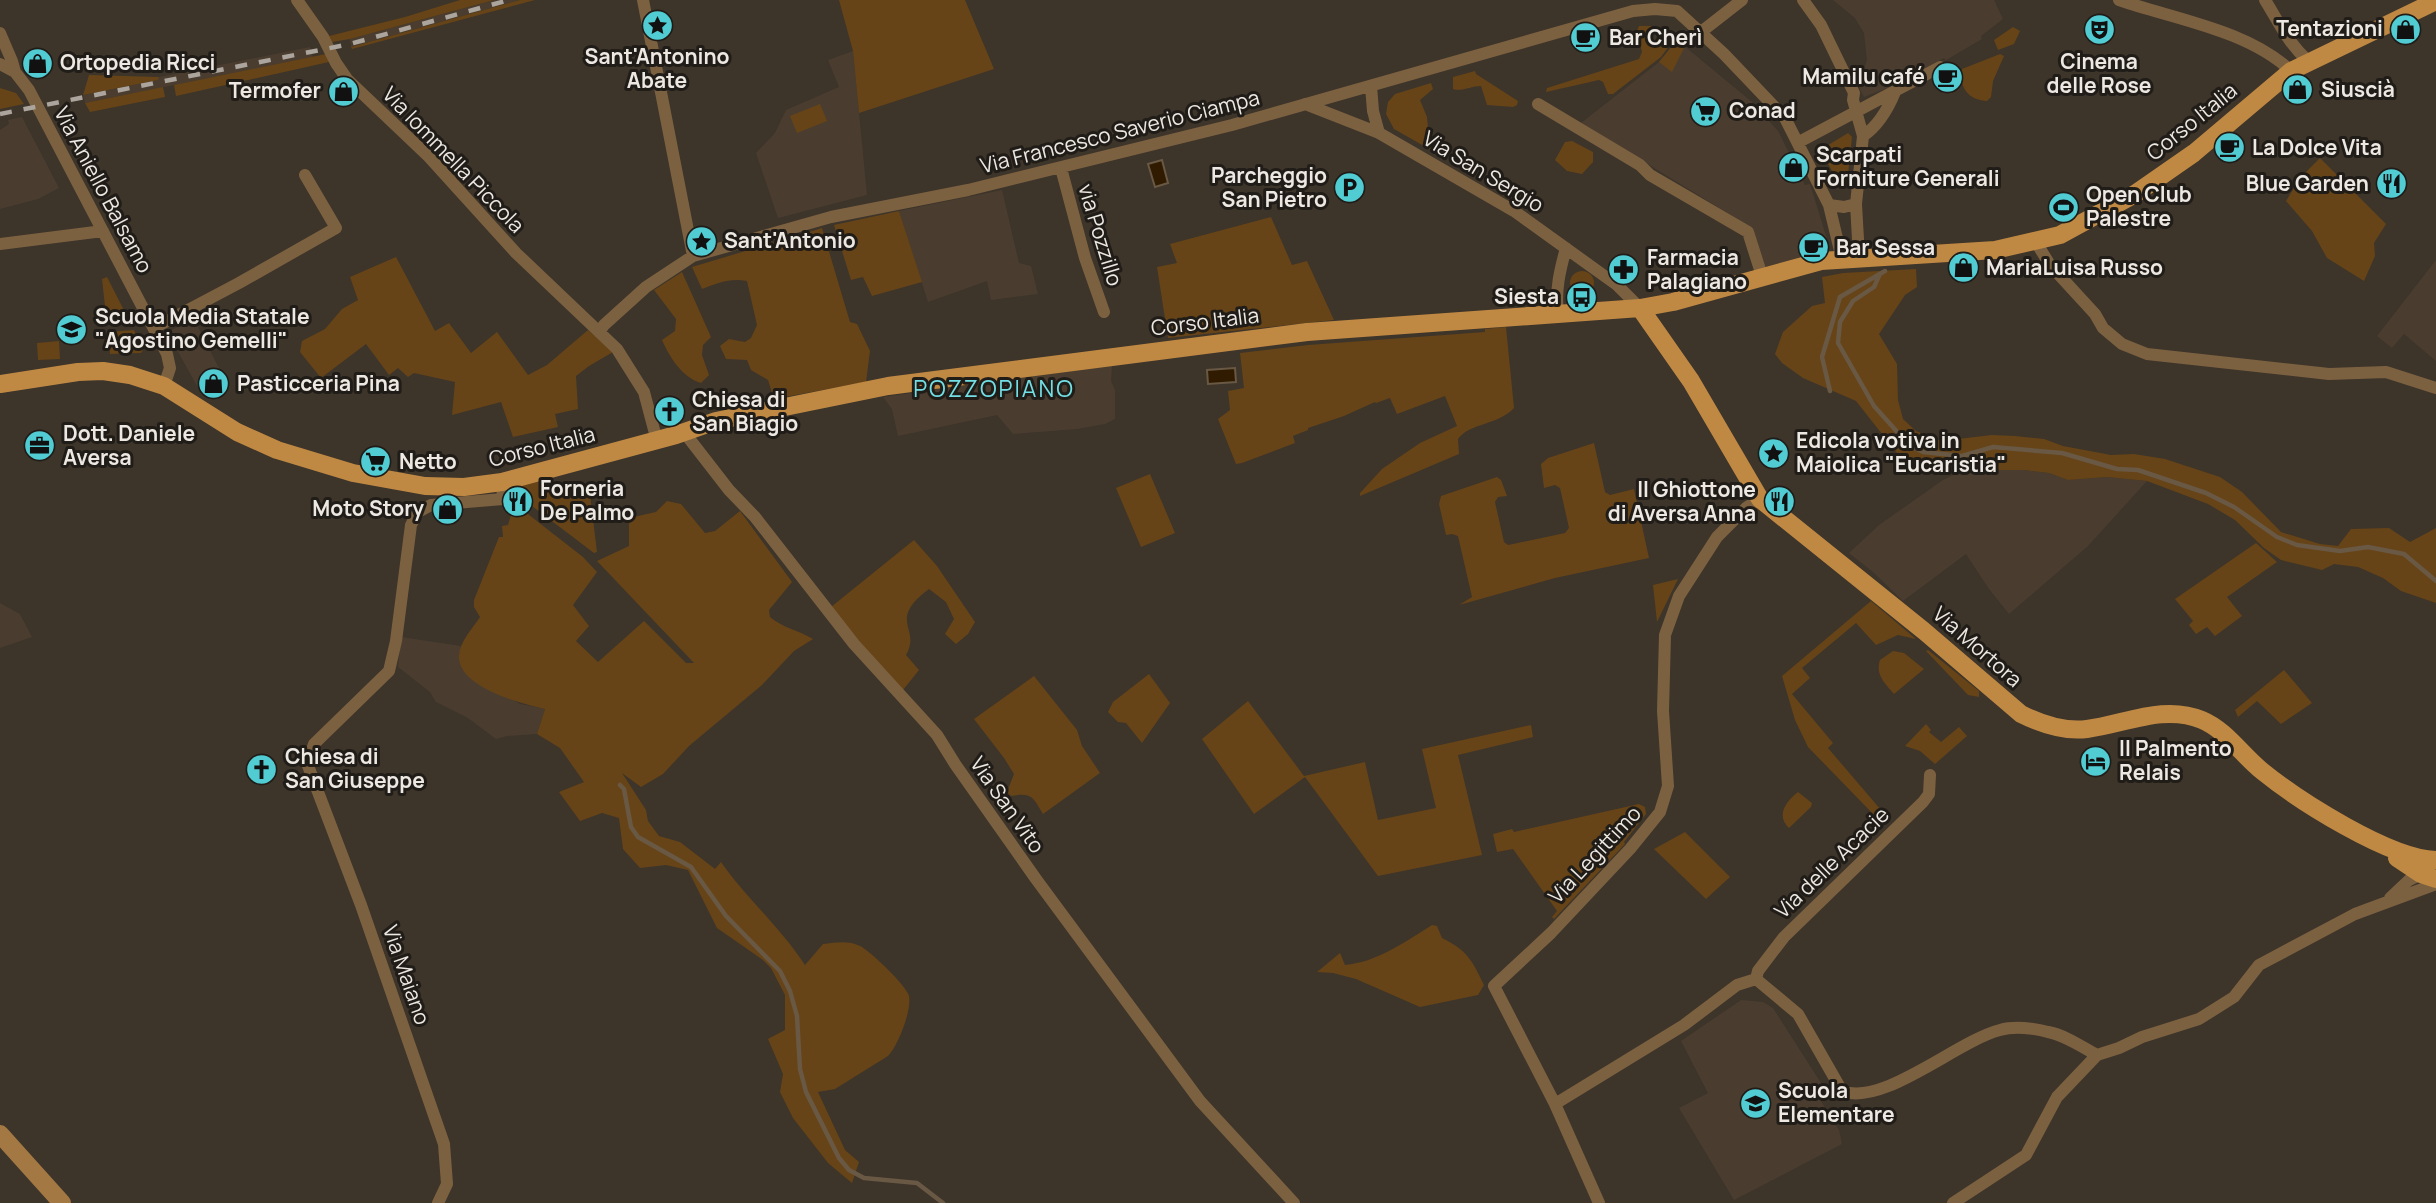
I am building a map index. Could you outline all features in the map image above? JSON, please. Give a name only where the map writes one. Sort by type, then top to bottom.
[{"type":"main road","name":"Corso Italia","points":[[0,384],[57,374],[103,371],[130,374],[164,386],[209,416],[250,439],[277,450],[353,473],[434,487],[464,487],[502,482],[657,441],[716,421],[888,386],[1307,332],[1640,308],[1674,302],[1821,261],[1995,250],[2060,235],[2136,194],[2194,153],[2291,71],[2436,1]]},
{"type":"main road","name":"Via Mortora","points":[[1640,308],[1691,381],[1760,499],[1924,631],[2021,714],[2039,723],[2068,729],[2085,729],[2169,714],[2203,720],[2214,725],[2260,770],[2289,792],[2384,845]]},
{"type":"main road","points":[[2384,845],[2410,856],[2436,860]]},
{"type":"main road","points":[[2384,845],[2396,857],[2432,876]]},
{"type":"street","name":"Via Iommella Piccola","points":[[297,0],[323,37],[347,79],[429,157],[508,244],[599,332]]},
{"type":"street","points":[[643,0],[694,256]]},
{"type":"street","points":[[1742,0],[1701,32],[1785,118],[1829,205],[1850,258]]},
{"type":"street","points":[[1803,0],[1821,25],[1854,93],[1853,100],[1863,136],[1850,205],[1850,258]]},
{"type":"street","points":[[2119,0],[2233,36],[2264,50],[2291,71]]},
{"type":"street","points":[[2265,0],[2284,34],[2309,62]]},
{"type":"street","name":"Via Francesco Saverio Ciampa","points":[[599,332],[646,287],[694,256],[831,217],[959,192],[1220,128],[1633,11],[1671,9],[1681,14],[1701,32]]},
{"type":"street","name":"Via Aniello Balsamo","points":[[0,33],[15,72],[29,90],[170,361],[164,386]]},
{"type":"street","points":[[2264,50],[2274,47],[2284,34]]},
{"type":"street","name":"Via Aniello Balsamo","points":[[0,64],[15,72]]},
{"type":"street","points":[[1799,142],[1940,68]]},
{"type":"street","points":[[1371,86],[1373,111],[1379,133]]},
{"type":"street","points":[[1863,136],[1872,130],[1895,92]]},
{"type":"street","name":"Via San Sergio","points":[[1305,104],[1379,133],[1514,211],[1617,285],[1640,308]]},
{"type":"street","points":[[1538,104],[1640,165],[1650,175],[1748,232],[1762,276]]},
{"type":"street","name":"via Pozzillo","points":[[1061,168],[1084,258],[1104,312]]},
{"type":"street","points":[[154,328],[336,228],[304,175]]},
{"type":"street","points":[[1829,205],[1850,205]]},
{"type":"street","points":[[0,244],[103,231]]},
{"type":"street","points":[[2036,242],[2050,265],[2095,314],[2103,328],[2122,344],[2147,354],[2308,372],[2386,372],[2436,388]]},
{"type":"street","points":[[1558,313],[1556,299],[1559,272],[1566,248]]},
{"type":"street","points":[[599,332],[617,349],[644,393],[657,441]]},
{"type":"street","name":"Via San Vito","points":[[684,432],[729,490],[755,517],[854,644],[937,735],[1036,879],[1199,1101],[1294,1203]]},
{"type":"street","name":"Via Maiano","points":[[438,1203],[447,1184],[444,1144],[362,905],[307,763],[314,744],[389,671],[396,641],[411,524],[418,512],[431,505],[503,499],[502,482]]},
{"type":"street","name":"Via Legittimo","points":[[1555,1104],[1494,986],[1551,933],[1630,849],[1660,811],[1668,786],[1663,711],[1665,635],[1679,596],[1717,537],[1760,499]]},
{"type":"street","name":"Via delle Acacie","points":[[1756,979],[1784,937],[1923,802],[1929,794],[1930,775]]},
{"type":"street","points":[[1953,1203],[2026,1154],[2057,1097],[2097,1055],[2141,1037],[2199,1019],[2234,998],[2259,965],[2387,900],[2409,880],[2432,876]]},
{"type":"street","points":[[1599,1203],[1555,1104],[1684,1024],[1737,985],[1756,979],[1798,1014],[1842,1091],[1849,1094],[1877,1092],[1953,1050],[2001,1029],[2051,1032],[2097,1055]]},
{"type":"street","points":[[0,1134],[62,1203]]},
{"type":"shaded area","points":[[460,0],[494,0],[350,39],[332,42],[329,36],[405,17]]},
{"type":"shaded area","points":[[494,0],[520,0],[351,47],[350,39]]},
{"type":"shaded area","points":[[520,0],[535,0],[352,49],[351,47]]},
{"type":"shaded area","points":[[839,0],[965,0],[994,69],[859,113],[853,51]]},
{"type":"shaded area","points":[[1833,0],[1994,0],[2003,19],[1981,36],[1982,39],[1946,60],[1944,58],[1890,87],[1864,97],[1855,80],[1862,74],[1867,60],[1864,33],[1855,18]]},
{"type":"shaded area","points":[[1639,26],[1652,26],[1647,32],[1649,39],[1668,39],[1672,42],[1661,57],[1613,94],[1608,94],[1603,82],[1599,80],[1546,92],[1547,88],[1639,59],[1642,52],[1637,31]]},
{"type":"shaded area","points":[[2013,27],[2020,31],[2014,44],[1998,50],[1994,40]]},
{"type":"shaded area","points":[[1677,40],[1752,102],[1778,131],[1805,185],[1810,184],[1827,239],[1816,243],[1818,252],[1763,268],[1752,228],[1581,123],[1659,62]]},
{"type":"shaded area","points":[[1677,40],[1685,46],[1672,72],[1659,62]]},
{"type":"shaded area","points":[[310,47],[313,57],[85,103],[83,95],[158,80],[159,77]]},
{"type":"shaded area","points":[[853,51],[867,195],[778,218],[756,153],[775,133],[786,110],[839,87],[828,60]]},
{"type":"shaded area","points":[[326,54],[329,62],[176,96],[174,85]]},
{"type":"shaded area","points":[[2000,54],[2004,56],[1993,81],[1991,97],[1987,101],[1980,100],[1966,92],[1962,82],[1962,69]]},
{"type":"shaded area","points":[[1475,71],[1518,101],[1517,105],[1487,105],[1481,86],[1453,89],[1453,77]]},
{"type":"shaded area","points":[[89,75],[159,77],[158,80],[83,95]]},
{"type":"shaded area","points":[[1431,83],[1433,89],[1420,100],[1427,117],[1429,139],[1439,148],[1438,154],[1394,129],[1386,114],[1388,102],[1395,94]]},
{"type":"shaded area","points":[[163,87],[165,97],[90,112],[85,103]]},
{"type":"shaded area","points":[[0,88],[16,93],[24,104],[0,109]]},
{"type":"shaded area","points":[[820,104],[827,121],[797,133],[790,116]]},
{"type":"shaded area","points":[[22,117],[59,188],[38,199],[0,209],[0,130],[9,124],[8,120]]},
{"type":"shaded area","points":[[1848,133],[1852,137],[1848,175],[1836,178],[1820,150]]},
{"type":"shaded area","points":[[1572,141],[1593,152],[1593,162],[1582,174],[1567,171],[1555,160],[1565,142]]},
{"type":"shaded area","points":[[2320,158],[2386,224],[2374,243],[2375,256],[2364,281],[2327,258],[2312,231],[2286,201],[2300,178]]},
{"type":"shaded area","points":[[1162,160],[1168,183],[1155,187],[1148,164]]},
{"type":"shaded area","points":[[1002,190],[1019,263],[1031,266],[1038,294],[991,300],[987,281],[928,302],[899,211]]},
{"type":"shaded area","points":[[899,211],[922,282],[872,296],[863,277],[851,280],[834,225]]},
{"type":"shaded area","points":[[1271,217],[1292,265],[1307,261],[1334,320],[1168,338],[1157,267],[1177,263],[1170,244]]},
{"type":"shaded area","points":[[822,228],[850,322],[857,324],[870,351],[866,382],[774,399],[768,380],[751,370],[747,360],[726,359],[720,346],[729,339],[745,342],[751,338],[757,325],[747,281],[730,281],[702,289],[692,267]]},
{"type":"shaded area","points":[[396,257],[435,331],[449,323],[471,353],[497,332],[528,375],[547,365],[588,330],[613,352],[576,376],[578,409],[555,414],[558,427],[513,437],[501,402],[452,415],[455,382],[414,373],[408,377],[398,368],[389,375],[366,344],[321,378],[300,352],[302,341],[325,329],[342,309],[358,300],[350,277]]},
{"type":"shaded area","points":[[2436,260],[2436,361],[2404,334],[2392,348],[2377,336]]},
{"type":"shaded area","points":[[1916,269],[1917,287],[1905,295],[1879,334],[1897,364],[1898,400],[1903,419],[1916,431],[1941,441],[1992,435],[2015,436],[2044,439],[2063,446],[2111,455],[2134,454],[2165,459],[2220,477],[2242,492],[2281,532],[2320,544],[2338,546],[2351,529],[2389,528],[2410,542],[2436,528],[2436,603],[2401,591],[2383,578],[2358,567],[2334,564],[2322,570],[2281,560],[2235,520],[2208,504],[2147,481],[2107,477],[2068,480],[2049,473],[2024,470],[1963,470],[1913,463],[1897,453],[1856,401],[1803,378],[1782,363],[1775,354],[1783,332],[1812,306],[1825,303],[1822,277],[1843,273]]},
{"type":"shaded area","points":[[1582,271],[1593,278],[1594,283],[1587,294],[1582,295],[1571,288],[1570,283],[1577,272]]},
{"type":"shaded area","points":[[682,272],[711,337],[703,345],[702,355],[709,375],[701,383],[677,366],[662,340],[675,331],[676,319],[654,290]]},
{"type":"shaded area","points":[[107,277],[130,322],[107,324],[102,279]]},
{"type":"shaded area","points":[[194,319],[220,370],[202,395],[167,332]]},
{"type":"shaded area","points":[[1506,327],[1514,408],[1500,418],[1463,434],[1458,439],[1459,454],[1360,496],[1382,469],[1420,443],[1457,426],[1445,396],[1397,414],[1390,398],[1308,428],[1293,436],[1295,443],[1236,464],[1218,419],[1230,410],[1228,391],[1244,388],[1240,353],[1308,345],[1485,332],[1485,329]]},
{"type":"shaded area","points":[[134,330],[143,350],[141,353],[110,354],[108,332]]},
{"type":"shaded area","points":[[59,341],[60,359],[38,360],[37,343]]},
{"type":"shaded area","points":[[1112,365],[1115,419],[1105,424],[1077,429],[1013,434],[997,415],[898,436],[892,409],[883,397]]},
{"type":"shaded area","points":[[1235,368],[1236,382],[1208,384],[1207,370]]},
{"type":"shaded area","points":[[1594,443],[1605,492],[1610,495],[1634,489],[1649,558],[1555,578],[1459,605],[1472,597],[1458,536],[1446,535],[1439,504],[1441,496],[1497,477],[1501,480],[1507,496],[1498,497],[1495,502],[1504,542],[1508,545],[1565,533],[1569,528],[1560,488],[1555,485],[1544,488],[1541,464],[1548,458]]},
{"type":"shaded area","points":[[1963,470],[2024,470],[2049,473],[2068,480],[2107,477],[2147,481],[2088,546],[2009,614],[1966,554],[1903,601],[1849,553],[1879,525],[1943,480]]},
{"type":"shaded area","points":[[1150,474],[1175,533],[1141,547],[1116,488]]},
{"type":"shaded area","points":[[551,477],[556,494],[589,486],[597,552],[594,553],[520,497],[520,485]]},
{"type":"shaded area","points":[[667,501],[681,504],[705,533],[715,531],[740,511],[792,582],[769,610],[770,617],[813,639],[794,651],[762,685],[689,746],[663,774],[641,787],[622,773],[659,836],[680,842],[715,869],[721,862],[805,965],[823,944],[855,944],[879,961],[907,991],[909,1002],[906,1018],[888,1056],[835,1089],[818,1092],[845,1150],[859,1162],[852,1183],[828,1163],[793,1118],[780,1092],[783,1074],[768,1039],[785,1030],[785,995],[771,968],[717,928],[688,870],[666,865],[640,868],[623,849],[619,818],[602,813],[580,821],[559,792],[584,782],[560,748],[537,734],[545,709],[492,692],[468,676],[461,666],[459,655],[462,645],[480,617],[474,607],[474,600],[499,537],[503,537],[502,526],[508,525],[513,508],[523,513],[524,511],[583,557],[597,572],[573,605],[589,626],[576,641],[598,662],[644,621],[686,663],[694,663],[597,561],[629,546],[629,518],[656,512]]},
{"type":"shaded area","points":[[914,540],[937,566],[975,622],[968,634],[956,644],[945,634],[954,619],[946,602],[929,589],[916,600],[907,617],[910,646],[906,655],[919,670],[903,690],[860,644],[831,607]]},
{"type":"shaded area","points":[[2256,543],[2277,562],[2227,597],[2242,616],[2215,636],[2207,627],[2196,634],[2189,625],[2193,621],[2175,599]]},
{"type":"shaded area","points":[[1678,579],[1657,622],[1653,585]]},
{"type":"shaded area","points":[[1871,601],[1916,639],[1898,635],[1876,645],[1856,623],[1802,668],[1810,678],[1792,694],[1833,743],[1828,748],[1881,810],[1875,816],[1808,747],[1795,720],[1782,676]]},
{"type":"shaded area","points":[[0,603],[20,614],[32,637],[0,648]]},
{"type":"shaded area","points":[[401,637],[461,646],[459,659],[462,669],[520,704],[545,709],[537,734],[496,739],[468,718],[436,702],[430,692],[398,667]]},
{"type":"shaded area","points":[[1893,651],[1904,653],[1924,669],[1894,694],[1879,670],[1880,660]]},
{"type":"shaded area","points":[[1926,651],[1979,691],[1979,697],[1968,695]]},
{"type":"shaded area","points":[[2284,670],[2312,703],[2281,724],[2257,701],[2238,717],[2235,710]]},
{"type":"shaded area","points":[[1149,674],[1170,703],[1142,743],[1126,723],[1118,722],[1108,712],[1113,702]]},
{"type":"shaded area","points":[[1034,676],[1077,730],[1082,746],[1100,773],[1043,814],[1037,803],[1028,795],[1011,796],[1007,792],[1014,774],[974,719]]},
{"type":"shaded area","points":[[1248,701],[1304,776],[1365,762],[1378,820],[1436,808],[1422,749],[1531,725],[1533,737],[1458,755],[1482,855],[1378,876],[1305,777],[1254,814],[1202,739]]},
{"type":"shaded area","points":[[1926,724],[1931,730],[1929,732],[1941,742],[1959,727],[1967,736],[1935,764],[1920,751],[1905,746]]},
{"type":"shaded area","points":[[1798,792],[1812,803],[1811,807],[1789,828],[1783,819],[1784,809]]},
{"type":"shaded area","points":[[1639,804],[1645,807],[1646,814],[1625,844],[1554,919],[1552,917],[1557,911],[1513,849],[1497,852],[1493,834],[1512,829],[1514,832]]},
{"type":"shaded area","points":[[1685,832],[1730,877],[1706,899],[1654,849]]},
{"type":"shaded area","points":[[1432,925],[1437,926],[1442,938],[1457,947],[1472,962],[1484,985],[1478,995],[1420,1007],[1356,979],[1317,972],[1340,953],[1345,965],[1368,960]]},
{"type":"shaded area","name":"Scuola Elementare","points":[[1741,1000],[1763,1002],[1773,1008],[1821,1083],[1824,1096],[1819,1098],[1839,1130],[1842,1144],[1734,1200],[1679,1108],[1708,1093],[1681,1041]]},
{"type":"waterway","points":[[1830,391],[1822,357],[1840,297],[1885,271]]},
{"type":"waterway","points":[[1879,276],[1874,287],[1853,301],[1840,322],[1838,343],[1874,406],[1909,445],[1923,452],[1962,456],[1993,447],[2062,453],[2117,469],[2138,470],[2206,493],[2234,507],[2277,537],[2297,545],[2340,551],[2368,547],[2404,554],[2436,581]]},
{"type":"waterway","points":[[620,785],[624,789],[631,827],[638,837],[691,867],[726,916],[780,971],[790,991],[797,1016],[800,1069],[806,1092],[839,1158],[849,1170],[864,1178],[917,1183],[943,1203]]},
{"type":"railway","points":[[0,114],[350,44],[509,0]]},
{"type":"place","name":"Sant'Antonino Abate","points":[[657,25]]},
{"type":"place","name":"Tentazioni","points":[[2406,29]]},
{"type":"place","name":"Cinema delle Rose","points":[[2099,30]]},
{"type":"place","name":"Bar Cherì","points":[[1586,38]]},
{"type":"place","name":"Ortopedia Ricci","points":[[37,63]]},
{"type":"place","name":"Mamilu café","points":[[1948,77]]},
{"type":"place","name":"Siuscià","points":[[2298,90]]},
{"type":"place","name":"Termofer","points":[[344,91]]},
{"type":"place","name":"Conad","points":[[1706,111]]},
{"type":"place","name":"La Dolce Vita","points":[[2229,148]]},
{"type":"place","name":"Scarpati Forniture Generali","points":[[1793,167]]},
{"type":"place","name":"Blue Garden","points":[[2392,184]]},
{"type":"place","name":"Parcheggio San Pietro","points":[[1350,188]]},
{"type":"place","name":"Open Club Palestre","points":[[2063,207]]},
{"type":"place","name":"Sant'Antonio","points":[[701,241]]},
{"type":"place","name":"Bar Sessa","points":[[1813,248]]},
{"type":"place","name":"MariaLuisa Russo","points":[[1963,268]]},
{"type":"place","name":"Farmacia Palagiano","points":[[1624,270]]},
{"type":"place","name":"Siesta","points":[[1582,297]]},
{"type":"place","name":"Scuola Media Statale \"Agostino Gemelli\"","points":[[72,329]]},
{"type":"place","name":"Pasticceria Pina","points":[[214,384]]},
{"type":"place","name":"Chiesa di San Biagio","points":[[669,412]]},
{"type":"place","name":"Dott. Daniele Aversa","points":[[40,446]]},
{"type":"place","name":"Edicola votiva in Maiolica \"Eucaristia\"","points":[[1773,453]]},
{"type":"place","name":"Netto","points":[[376,462]]},
{"type":"place","name":"Forneria De Palmo","points":[[517,501]]},
{"type":"place","name":"Il Ghiottone di Aversa Anna","points":[[1779,502]]},
{"type":"place","name":"Moto Story","points":[[447,509]]},
{"type":"place","name":"Il Palmento Relais","points":[[2096,761]]},
{"type":"place","name":"Chiesa di San Giuseppe","points":[[262,769]]},
{"type":"place","name":"Scuola Elementare","points":[[1755,1103]]},
{"type":"district","name":"POZZOPIANO","points":[[994,389]]}]
